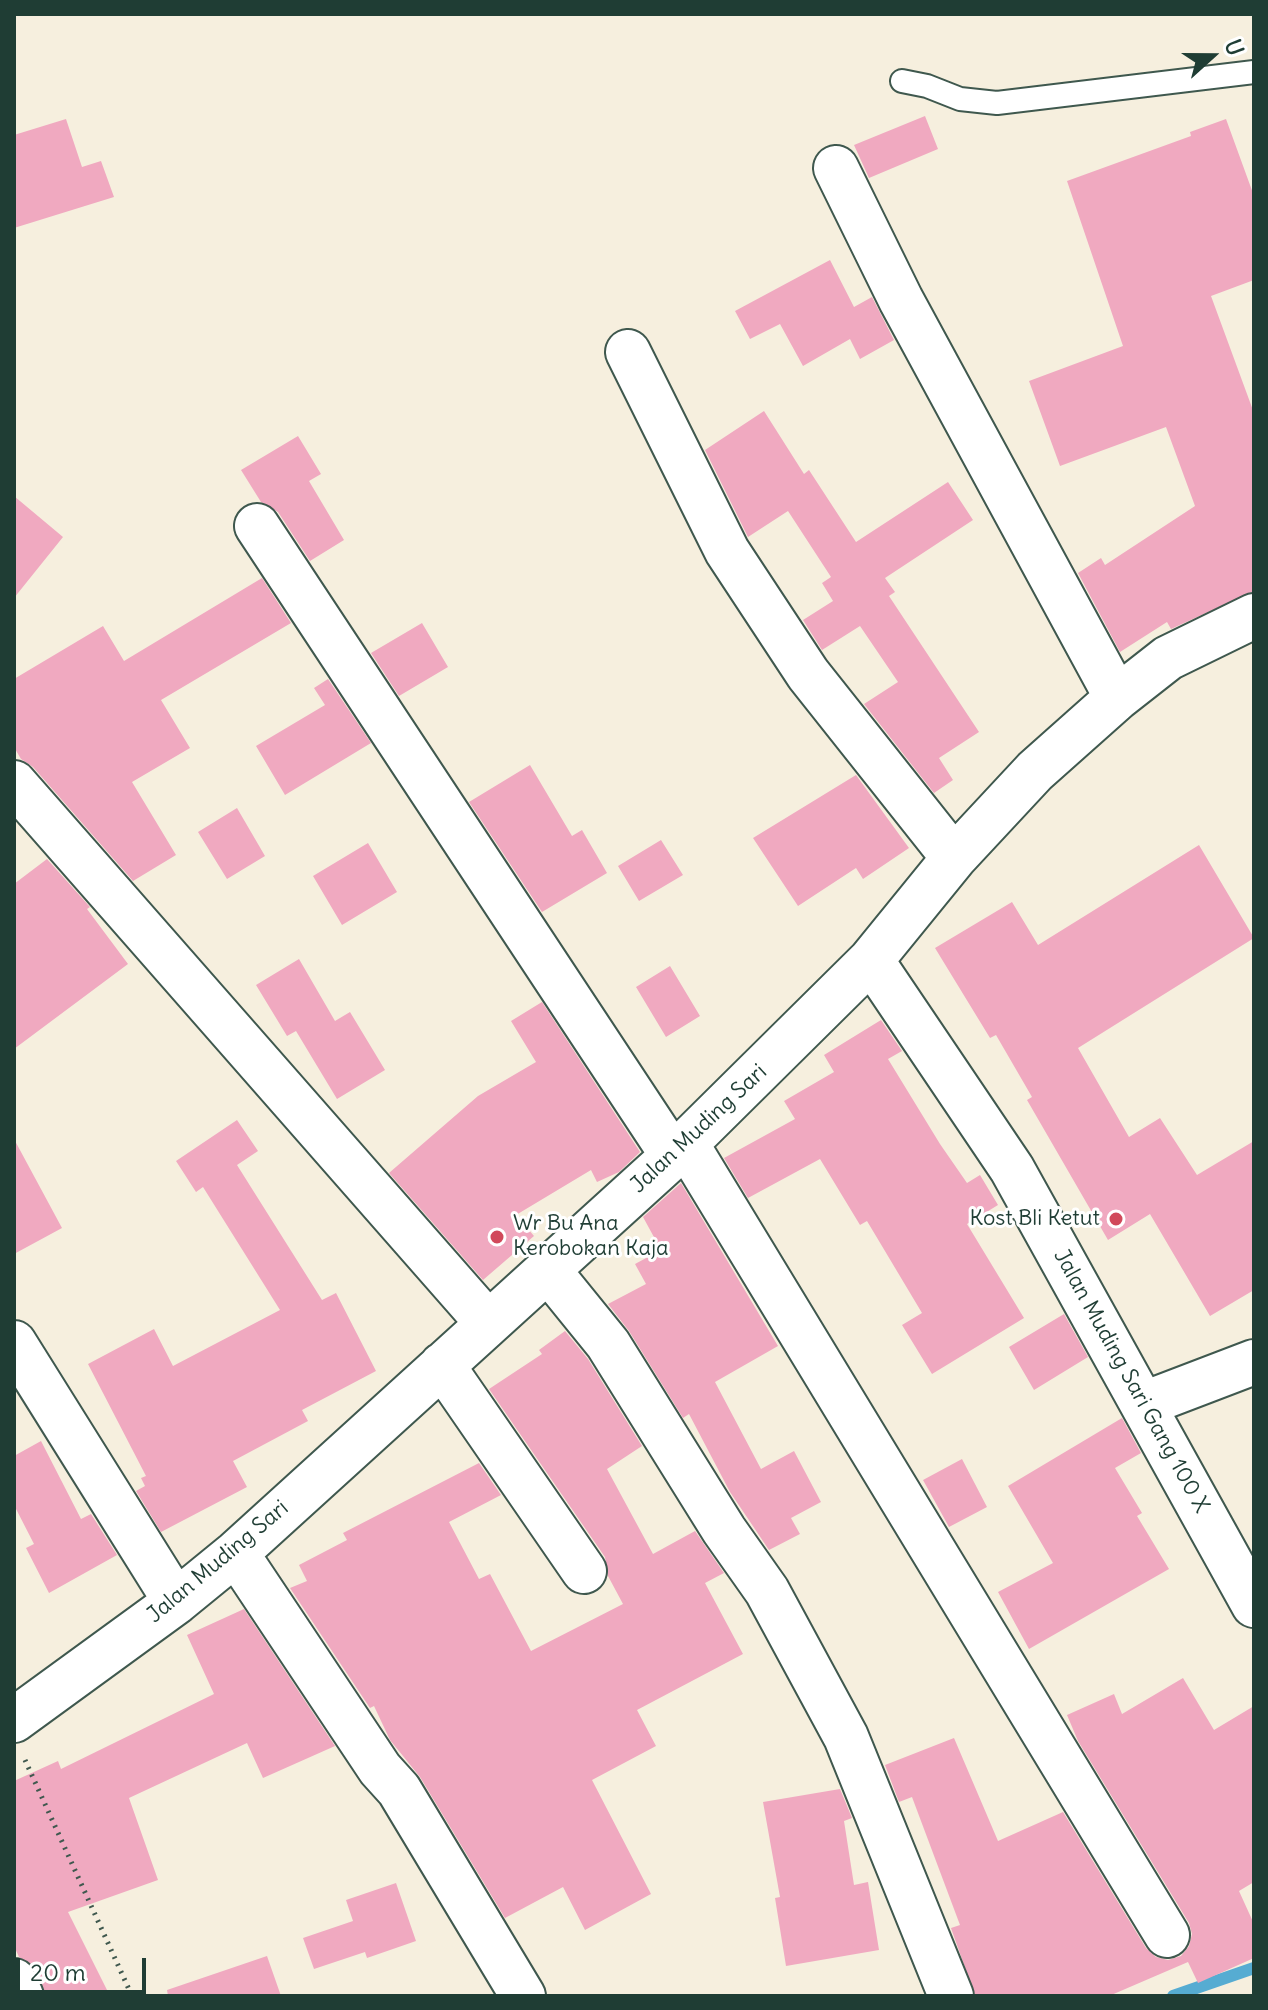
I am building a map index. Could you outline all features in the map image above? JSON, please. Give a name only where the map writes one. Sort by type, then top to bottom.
[{"type":"street","points":[[836,168],[901,300],[1117,698]]},
{"type":"street","points":[[628,352],[727,551],[808,674],[954,858]]},
{"type":"street","points":[[257,526],[679,1149],[1167,1935]]},
{"type":"street","name":"Jalan Muding Sari","points":[[17,1735],[236,1553],[679,1149],[871,960],[954,858],[1035,771],[1117,698],[1168,658],[1254,616]]},
{"type":"street","points":[[14,783],[487,1322]]},
{"type":"street","name":"Jalan Muding Sari Gang 100 X","points":[[871,960],[1012,1169],[1254,1605]]},
{"type":"street","points":[[548,1270],[608,1344],[767,1591],[846,1737],[951,1996]]},
{"type":"street","points":[[14,1343],[176,1602]]},
{"type":"street","points":[[1144,1404],[1254,1362]]},
{"type":"street","points":[[442,1365],[584,1571]]},
{"type":"street","points":[[236,1553],[380,1769],[399,1790],[523,1996]]},
{"type":"street","points":[[380,1769],[390,1796],[506,1996]]},
{"type":"street","points":[[14,1981],[21,1996]]},
{"type":"lane","points":[[902,81],[960,99],[997,103],[1254,72]]},
{"type":"path","points":[[17,1735],[132,1996]]},
{"type":"building","points":[[925,116],[938,149],[869,178],[854,145]]},
{"type":"building","points":[[66,119],[82,167],[101,161],[114,197],[14,228],[14,135]]},
{"type":"building","points":[[1226,119],[1254,196],[1254,280],[1211,296],[1254,413],[1254,591],[1171,629],[1167,622],[1120,652],[1078,573],[1101,558],[1105,565],[1195,506],[1166,427],[1060,466],[1029,381],[1123,346],[1067,181],[1191,136],[1190,132]]},
{"type":"building","points":[[830,260],[854,307],[872,297],[894,340],[860,359],[850,339],[803,366],[780,324],[750,339],[735,311]]},
{"type":"building","points":[[764,411],[804,474],[809,470],[856,542],[948,482],[973,520],[885,578],[895,592],[889,596],[979,732],[939,758],[953,780],[934,793],[864,704],[898,682],[860,626],[822,650],[803,620],[833,601],[822,583],[831,577],[788,511],[748,537],[705,450]]},
{"type":"building","points":[[298,436],[321,474],[309,481],[344,540],[310,561],[278,512],[261,502],[241,470]]},
{"type":"building","points":[[14,496],[63,537],[14,598]]},
{"type":"building","points":[[262,578],[291,623],[161,700],[190,748],[132,782],[176,855],[133,881],[33,767],[21,759],[14,747],[14,679],[103,626],[124,661]]},
{"type":"building","points":[[422,623],[448,667],[399,696],[371,653]]},
{"type":"building","points":[[328,679],[371,743],[285,795],[256,746],[325,705],[314,688]]},
{"type":"building","points":[[530,765],[572,836],[582,830],[607,873],[542,912],[469,802]]},
{"type":"building","points":[[856,775],[909,848],[863,879],[856,868],[798,906],[753,838]]},
{"type":"building","points":[[237,808],[265,856],[227,879],[198,832]]},
{"type":"building","points":[[661,840],[683,875],[639,901],[618,866]]},
{"type":"building","points":[[368,843],[397,892],[342,925],[313,876]]},
{"type":"building","points":[[1199,845],[1254,938],[1078,1048],[1129,1137],[1160,1118],[1197,1175],[1254,1141],[1254,1290],[1210,1316],[1150,1214],[1108,1240],[1027,1100],[1032,1097],[996,1035],[990,1038],[935,948],[1012,902],[1038,945]]},
{"type":"building","points":[[47,859],[90,907],[87,909],[128,964],[14,1049],[14,884]]},
{"type":"building","points":[[299,959],[335,1021],[350,1012],[385,1070],[337,1099],[296,1031],[287,1036],[256,985]]},
{"type":"building","points":[[670,966],[700,1016],[666,1037],[636,987]]},
{"type":"building","points":[[542,1002],[640,1152],[619,1172],[597,1182],[591,1170],[516,1215],[534,1236],[483,1280],[389,1173],[478,1096],[536,1062],[511,1021]]},
{"type":"building","points":[[881,1020],[902,1051],[888,1059],[940,1144],[967,1183],[980,1175],[998,1205],[967,1224],[1024,1318],[932,1374],[902,1325],[922,1313],[867,1221],[860,1225],[820,1159],[748,1198],[724,1158],[795,1119],[784,1101],[834,1072],[824,1055]]},
{"type":"building","points":[[237,1120],[258,1151],[237,1165],[322,1300],[336,1293],[376,1371],[302,1410],[308,1421],[233,1461],[247,1487],[161,1532],[136,1491],[145,1486],[141,1478],[146,1476],[88,1364],[154,1329],[173,1366],[280,1310],[203,1187],[196,1192],[176,1161]]},
{"type":"building","points":[[14,1139],[62,1228],[14,1254]]},
{"type":"building","points":[[681,1183],[778,1346],[715,1382],[761,1469],[794,1451],[821,1502],[791,1518],[800,1534],[769,1550],[730,1492],[689,1414],[683,1418],[629,1331],[608,1304],[646,1284],[635,1264],[661,1250],[643,1217]]},
{"type":"building","points":[[1064,1314],[1088,1357],[1034,1390],[1009,1347]]},
{"type":"building","points":[[565,1331],[588,1359],[642,1446],[607,1469],[653,1554],[695,1531],[724,1573],[705,1583],[743,1654],[637,1710],[656,1746],[592,1780],[651,1894],[585,1930],[563,1887],[505,1918],[420,1777],[390,1740],[374,1706],[370,1708],[290,1588],[307,1581],[299,1565],[347,1540],[343,1533],[479,1463],[501,1495],[449,1522],[479,1579],[490,1574],[531,1651],[623,1604],[608,1576],[605,1557],[489,1389],[542,1354],[539,1350]]},
{"type":"building","points":[[1122,1418],[1141,1453],[1115,1468],[1142,1513],[1137,1516],[1169,1569],[1029,1649],[998,1592],[1053,1563],[1008,1486]]},
{"type":"building","points":[[41,1441],[81,1519],[91,1514],[117,1555],[49,1593],[26,1548],[34,1544],[14,1505],[14,1456]]},
{"type":"building","points":[[962,1459],[987,1507],[949,1527],[923,1480]]},
{"type":"building","points":[[244,1609],[335,1746],[263,1778],[247,1743],[129,1798],[158,1880],[68,1912],[110,1996],[46,1996],[36,1970],[19,1957],[14,1946],[14,1781],[58,1761],[61,1769],[214,1694],[187,1635]]},
{"type":"building","points":[[1183,1678],[1214,1730],[1254,1706],[1254,1882],[1239,1891],[1254,1924],[1254,1958],[1198,1983],[1188,1962],[1109,1996],[975,1996],[951,1928],[960,1925],[912,1797],[899,1802],[885,1765],[954,1738],[998,1841],[1063,1812],[1146,1948],[1156,1957],[1168,1960],[1181,1956],[1189,1946],[1192,1934],[1189,1923],[1078,1741],[1067,1715],[1114,1694],[1122,1714]]},
{"type":"building","points":[[840,1789],[852,1818],[844,1821],[854,1885],[868,1882],[879,1950],[786,1966],[775,1898],[780,1897],[763,1802]]},
{"type":"building","points":[[396,1883],[416,1941],[367,1958],[365,1952],[314,1969],[303,1938],[353,1921],[346,1900]]},
{"type":"building","points":[[267,1956],[281,1996],[168,1996],[167,1990]]},
{"type":"waterway","points":[[1173,1996],[1254,1968]]},
{"type":"place","name":"Kost Bli Ketut","points":[[1116,1219]]},
{"type":"place","name":"Wr Bu Ana Kerobokan Kaja","points":[[497,1237]]}]
